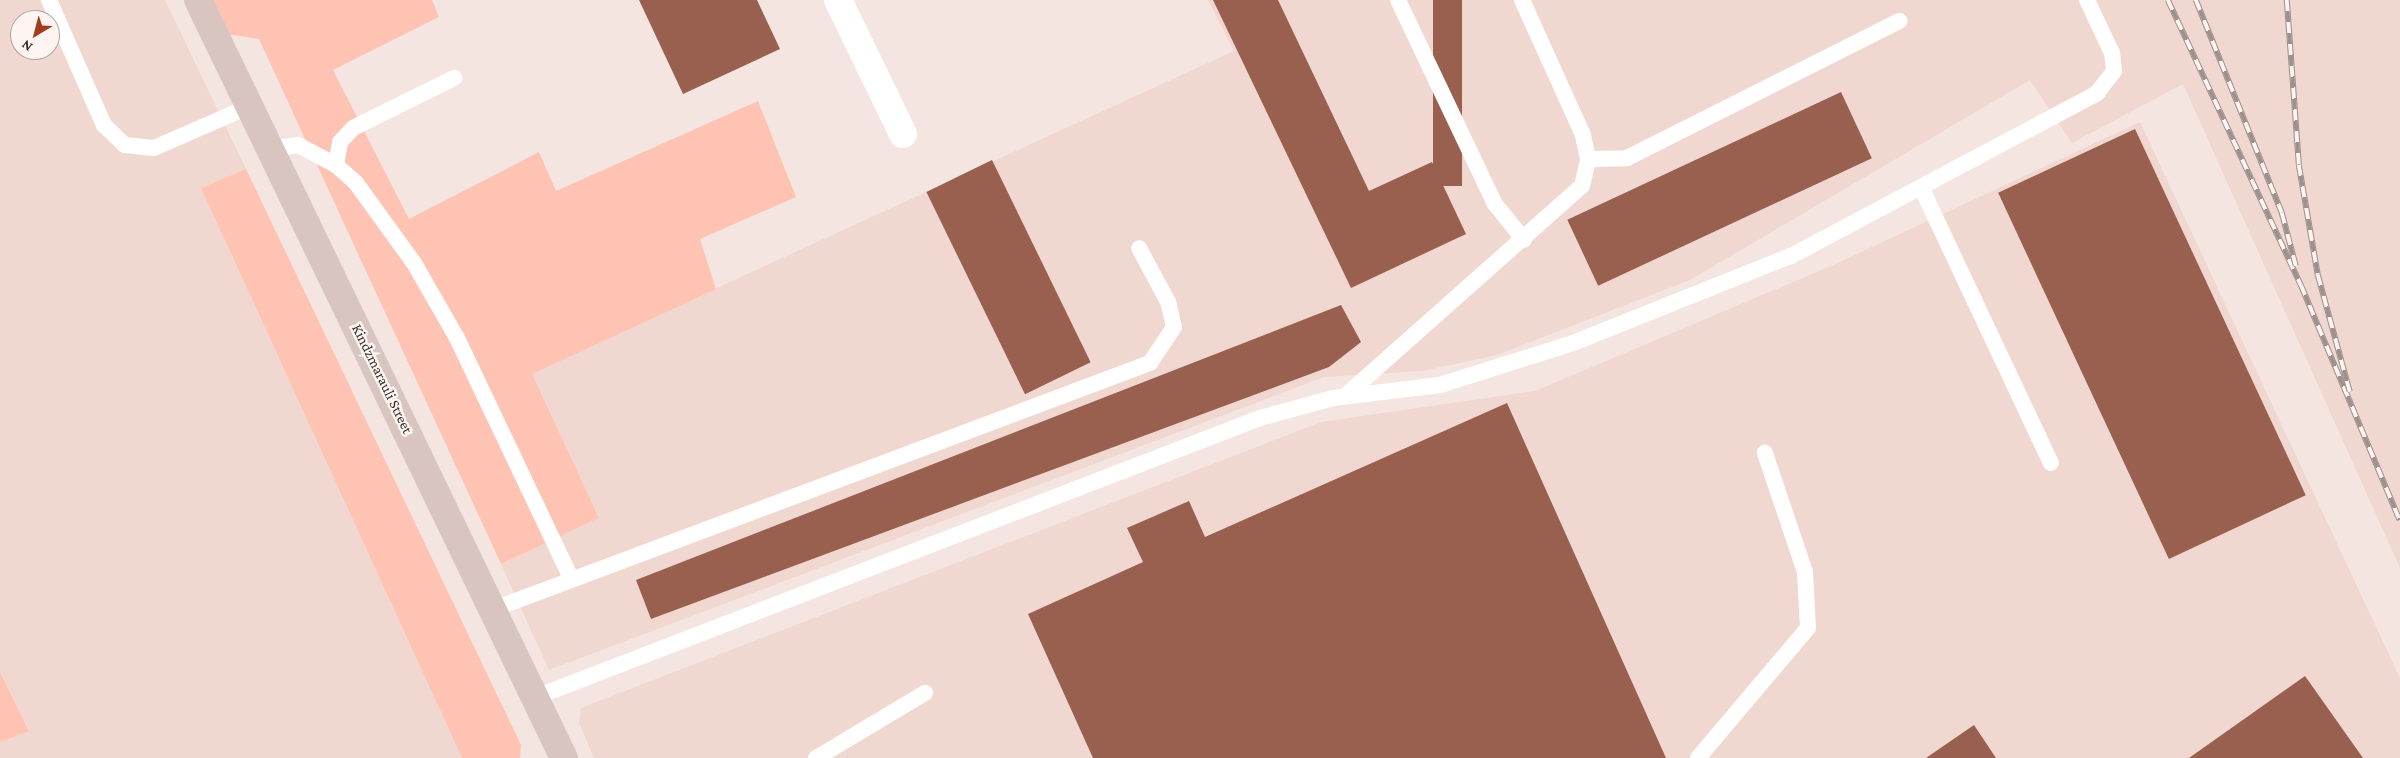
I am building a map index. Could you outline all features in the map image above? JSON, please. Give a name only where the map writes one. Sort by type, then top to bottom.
[{"type":"main road","name":"Kindzmarauli Street","points":[[198,0],[494,609],[564,758]]},
{"type":"street","points":[[838,0],[903,134]]},
{"type":"lane","points":[[48,0],[104,125],[125,145],[154,148],[250,106]]},
{"type":"lane","points":[[1398,0],[1495,204],[1524,240]]},
{"type":"lane","points":[[1344,397],[1524,240],[1582,186],[1588,159],[1583,135],[1522,0]]},
{"type":"lane","points":[[536,697],[1260,418],[1344,397],[1440,385],[1574,343],[1790,256],[2097,93],[2114,71],[2112,53],[2087,0]]},
{"type":"lane","points":[[1588,159],[1627,158],[1899,21]]},
{"type":"lane","points":[[336,165],[340,142],[353,128],[454,78]]},
{"type":"lane","points":[[270,149],[298,145],[336,165],[356,183],[414,263],[457,338],[571,578]]},
{"type":"lane","points":[[1921,188],[2051,463]]},
{"type":"lane","points":[[494,609],[571,578],[1150,363],[1174,327],[1168,302],[1139,248]]},
{"type":"lane","points":[[1698,758],[1808,628],[1805,572],[1764,453]]},
{"type":"lane","points":[[816,758],[925,694]]},
{"type":"shaded area","points":[[0,0],[165,0],[246,169],[201,188],[462,758],[0,758],[0,742],[29,730],[0,672]]},
{"type":"shaded area","points":[[211,0],[432,0],[439,17],[333,70],[409,219],[539,152],[556,191],[758,101],[796,197],[700,239],[716,289],[532,374],[599,518],[501,564],[259,39],[227,34]]},
{"type":"shaded area","points":[[1208,0],[2400,0],[2400,568],[2183,84],[2072,143],[2030,80],[1690,280],[1497,355],[1422,371],[1324,377],[549,670],[501,564],[599,518],[531,373],[1234,51]]},
{"type":"shaded area","points":[[2140,122],[2400,678],[2400,758],[594,758],[579,723],[581,708],[1321,422],[1535,391],[1831,266]]},
{"type":"shaded area","points":[[246,169],[521,745],[520,758],[462,758],[201,188]]},
{"type":"shaded area","points":[[0,672],[29,731],[0,742]]},
{"type":"building","points":[[639,0],[757,0],[780,49],[683,94]]},
{"type":"building","points":[[1213,0],[1278,0],[1369,191],[1432,162],[1466,234],[1351,288]]},
{"type":"building","points":[[1433,0],[1462,0],[1462,186],[1433,186]]},
{"type":"building","points":[[1841,92],[1872,158],[1598,286],[1567,220]]},
{"type":"building","points":[[2135,129],[2306,495],[2169,559],[1998,193]]},
{"type":"building","points":[[992,160],[1091,362],[1025,394],[926,192]]},
{"type":"building","points":[[1341,305],[1361,342],[1329,367],[651,619],[636,580]]},
{"type":"building","points":[[1507,403],[1666,758],[1093,758],[1028,614],[1143,562],[1127,528],[1189,501],[1205,537]]},
{"type":"building","points":[[2305,676],[2363,758],[2189,758]]},
{"type":"building","points":[[1974,725],[1996,758],[1926,758]]},
{"type":"railway","points":[[2168,0],[2301,285],[2400,520]]},
{"type":"railway","points":[[2196,0],[2282,213],[2296,266]]},
{"type":"railway","points":[[2287,0],[2299,165],[2318,275],[2350,392]]}]
